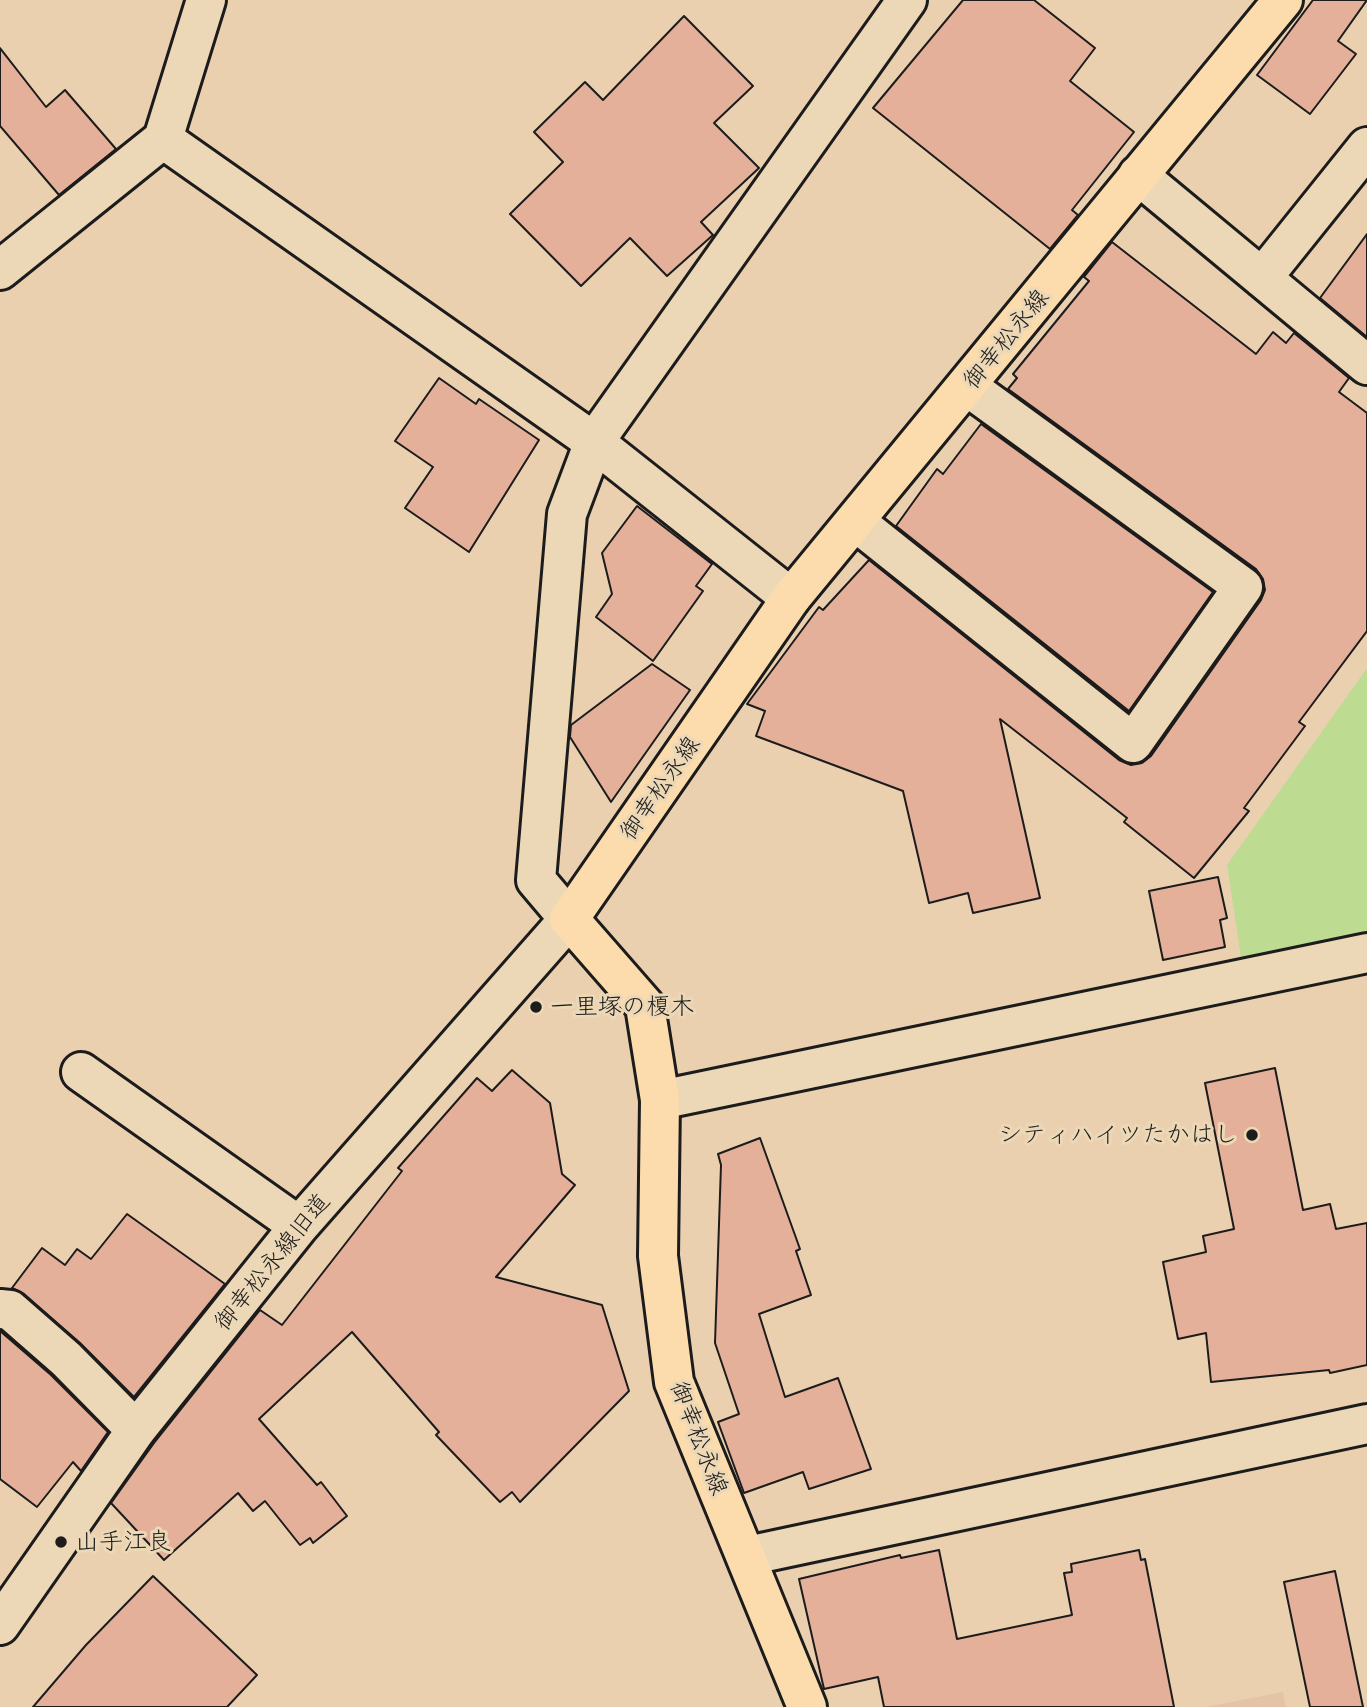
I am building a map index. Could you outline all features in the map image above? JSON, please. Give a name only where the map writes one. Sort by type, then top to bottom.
[{"type":"main road","name":"御幸松永線","points":[[807,1707],[674,1382],[658,1256],[660,1100],[645,1006],[569,919],[791,598],[968,387],[1283,0]]},
{"type":"street","points":[[0,270],[163,139],[206,0]]},
{"type":"street","points":[[569,919],[536,880],[567,514],[594,442],[907,0]]},
{"type":"street","points":[[163,139],[594,442],[791,598]]},
{"type":"street","points":[[1262,278],[1367,147]]},
{"type":"street","points":[[1138,175],[1367,365]]},
{"type":"street","points":[[856,522],[1133,743],[1243,587],[968,387]]},
{"type":"street","name":"御幸松永線旧道","points":[[0,1625],[136,1430],[299,1226],[569,919]]},
{"type":"street","points":[[660,1100],[1367,953]]},
{"type":"street","points":[[81,1072],[299,1226]]},
{"type":"street","points":[[0,1309],[10,1310],[66,1359],[136,1430]]},
{"type":"street","points":[[747,1556],[1367,1424]]},
{"type":"shaded area","points":[[1283,1692],[1286,1707],[1205,1707]]},
{"type":"green space","points":[[1367,668],[1367,931],[1241,958],[1227,865]]},
{"type":"building","points":[[963,0],[1034,0],[1095,48],[1070,81],[1134,132],[1072,210],[1078,215],[1050,249],[873,108]]},
{"type":"building","points":[[1313,0],[1367,0],[1338,41],[1356,54],[1310,114],[1257,75]]},
{"type":"building","points":[[684,16],[753,86],[714,123],[759,168],[701,222],[713,235],[667,276],[630,238],[581,286],[510,214],[563,162],[534,132],[585,82],[603,100]]},
{"type":"building","points":[[0,48],[46,107],[65,90],[116,149],[59,195],[0,126]]},
{"type":"building","points":[[1367,234],[1367,337],[1320,298]]},
{"type":"building","points":[[1112,242],[1256,354],[1273,332],[1286,343],[1294,333],[1349,378],[1339,392],[1367,413],[1367,631],[1299,722],[1305,726],[1244,808],[1249,811],[1194,878],[1124,822],[1127,818],[1000,719],[1040,898],[973,913],[968,893],[929,903],[903,791],[756,736],[765,711],[747,704],[819,607],[823,610],[869,560],[1119,760],[1131,765],[1142,763],[1151,756],[1261,600],[1265,590],[1263,579],[1256,569],[1008,389],[1017,378],[1013,374],[1089,281],[1084,277]]},
{"type":"building","points":[[439,378],[476,404],[479,399],[539,440],[469,552],[405,508],[433,467],[395,441]]},
{"type":"building","points":[[981,424],[1213,592],[1129,711],[896,526],[937,469],[943,474]]},
{"type":"building","points":[[637,506],[712,564],[696,586],[703,591],[653,661],[596,617],[612,594],[602,553]]},
{"type":"building","points":[[652,664],[690,690],[611,802],[570,737],[571,725]]},
{"type":"building","points":[[1218,877],[1227,918],[1220,920],[1225,947],[1163,960],[1149,891]]},
{"type":"building","points":[[1275,1068],[1303,1210],[1330,1204],[1336,1229],[1367,1223],[1367,1365],[1330,1373],[1329,1370],[1211,1382],[1206,1333],[1178,1339],[1163,1262],[1206,1252],[1203,1236],[1234,1229],[1205,1083]]},
{"type":"building","points":[[512,1070],[550,1103],[562,1174],[575,1185],[496,1277],[602,1305],[629,1391],[520,1502],[512,1492],[500,1502],[436,1435],[439,1432],[352,1332],[259,1419],[317,1485],[321,1482],[347,1516],[313,1543],[310,1538],[300,1545],[265,1501],[253,1511],[238,1493],[164,1560],[111,1503],[154,1443],[260,1310],[282,1325],[402,1171],[398,1168],[477,1078],[492,1091]]},
{"type":"building","points":[[760,1138],[800,1249],[796,1251],[811,1295],[759,1314],[785,1397],[838,1378],[871,1469],[809,1489],[803,1472],[744,1493],[718,1422],[739,1414],[715,1343],[721,1165],[718,1154]]},
{"type":"building","points":[[127,1214],[225,1284],[134,1397],[80,1343],[24,1294],[12,1288],[42,1248],[65,1265],[77,1249],[91,1259]]},
{"type":"building","points":[[0,1331],[51,1375],[108,1432],[81,1471],[73,1462],[37,1507],[0,1479]]},
{"type":"building","points":[[939,1550],[957,1639],[1072,1615],[1064,1573],[1072,1572],[1071,1564],[1139,1550],[1141,1560],[1145,1559],[1174,1707],[884,1707],[878,1677],[824,1689],[799,1579],[900,1555],[901,1558]]},
{"type":"building","points":[[1335,1571],[1363,1707],[1310,1707],[1284,1582]]},
{"type":"building","points":[[153,1576],[257,1675],[227,1707],[33,1707],[86,1645]]},
{"type":"place","name":"一里塚の榎木","points":[[536,1007]]},
{"type":"place","name":"シティハイツたかはし","points":[[1252,1135]]},
{"type":"place","name":"山手江良","points":[[61,1542]]}]
